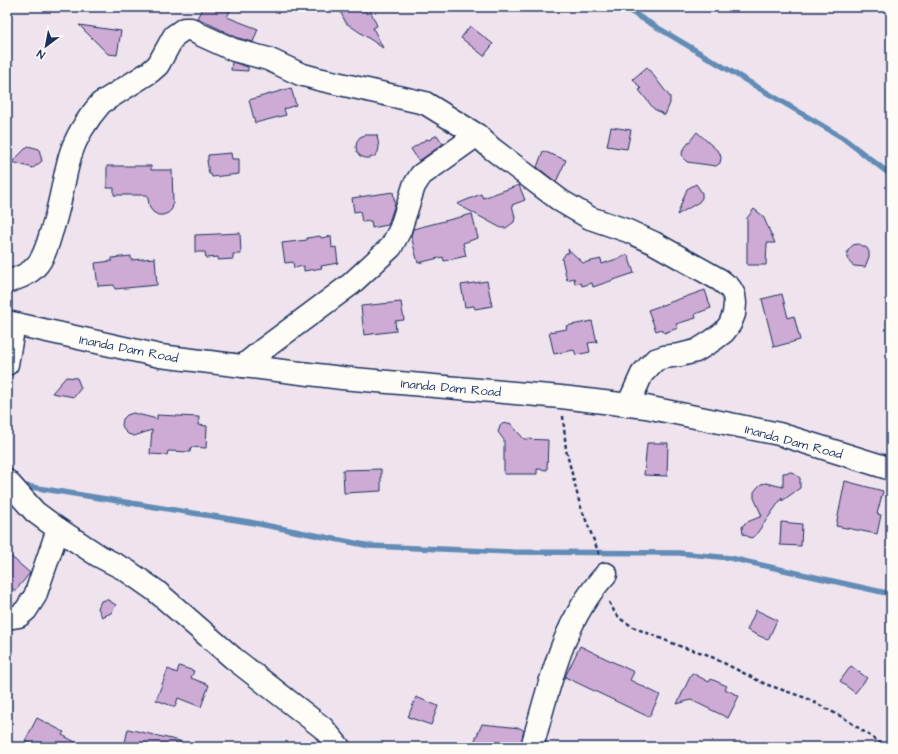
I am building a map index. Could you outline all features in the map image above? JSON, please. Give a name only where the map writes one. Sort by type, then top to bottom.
[{"type":"street","points":[[7,282],[25,276],[32,271],[43,256],[57,216],[71,154],[83,128],[91,116],[101,103],[150,72],[158,64],[174,36],[184,29],[191,29],[234,50],[268,59],[300,74],[425,104],[477,135],[561,201],[590,218],[628,231],[654,243],[726,283],[734,295],[735,303],[734,314],[730,324],[724,332],[696,351],[655,360],[642,374],[628,405]]},
{"type":"street","points":[[243,366],[351,284],[390,247],[400,230],[414,186],[421,174],[477,135]]},
{"type":"street","points":[[7,364],[11,323]]},
{"type":"street","name":"Inanda Dam Road","points":[[11,323],[160,356],[342,378],[561,397],[646,407],[779,434],[891,469]]},
{"type":"street","points":[[7,481],[35,512],[58,529],[99,556],[126,570],[156,591],[233,658],[323,728],[339,747]]},
{"type":"street","points":[[7,618],[19,616],[26,610],[35,596],[58,529]]},
{"type":"street","points":[[532,747],[546,696],[566,636],[593,589],[606,574]]},
{"type":"path","points":[[561,397],[566,450],[580,505],[606,574],[609,603],[615,613],[622,620],[653,636],[706,654],[765,684],[806,698],[844,718],[886,747]]},
{"type":"building","points":[[203,7],[232,7],[227,17],[258,29],[253,42],[238,38],[197,18]]},
{"type":"building","points":[[338,7],[363,7],[367,14],[371,12],[377,26],[373,28],[383,48],[346,23]]},
{"type":"building","points":[[79,25],[121,31],[117,55],[108,54]]},
{"type":"building","points":[[470,26],[493,44],[484,56],[461,38]]},
{"type":"building","points":[[232,62],[248,67],[248,71],[231,70]]},
{"type":"building","points":[[647,67],[670,97],[670,103],[665,115],[654,109],[639,90],[641,89],[633,79]]},
{"type":"building","points":[[291,88],[296,105],[284,109],[286,115],[255,123],[249,100]]},
{"type":"building","points":[[611,127],[631,130],[627,149],[607,146]]},
{"type":"building","points":[[697,132],[720,153],[720,163],[716,166],[687,162],[684,159],[682,154],[683,150]]},
{"type":"building","points":[[365,135],[377,135],[379,147],[378,152],[375,156],[370,158],[360,156],[357,152],[357,141],[360,137]]},
{"type":"building","points":[[437,135],[443,144],[419,161],[411,149],[427,139],[429,140]]},
{"type":"building","points":[[28,146],[39,149],[42,161],[33,168],[12,162]]},
{"type":"building","points":[[543,151],[566,160],[556,182],[537,167]]},
{"type":"building","points":[[231,153],[232,159],[239,159],[239,174],[212,177],[211,174],[209,174],[207,160],[208,155]]},
{"type":"building","points":[[107,166],[151,166],[151,170],[172,170],[172,209],[168,213],[158,215],[150,208],[147,195],[114,195],[114,188],[107,188]]},
{"type":"building","points":[[696,184],[702,193],[702,198],[699,202],[677,215],[687,189]]},
{"type":"building","points":[[519,185],[525,200],[512,205],[515,217],[514,222],[506,228],[501,228],[457,204],[481,194],[483,198]]},
{"type":"building","points":[[393,192],[395,204],[388,225],[372,228],[371,221],[362,222],[360,211],[354,212],[352,198]]},
{"type":"building","points":[[754,209],[763,216],[775,243],[767,243],[766,265],[747,265],[747,218]]},
{"type":"building","points":[[472,214],[478,238],[463,243],[466,256],[444,261],[443,257],[418,263],[411,236],[413,229]]},
{"type":"building","points":[[240,233],[241,254],[233,254],[233,259],[218,260],[218,257],[206,258],[205,252],[195,252],[195,235]]},
{"type":"building","points":[[320,236],[321,238],[331,236],[332,248],[336,247],[338,263],[321,266],[322,268],[304,271],[304,266],[294,268],[293,262],[285,263],[282,243],[307,240],[307,238]]},
{"type":"building","points":[[858,244],[867,248],[869,252],[869,257],[865,267],[854,266],[850,263],[848,258],[847,253],[849,249],[853,245]]},
{"type":"building","points":[[568,249],[583,263],[601,259],[602,264],[628,255],[634,273],[593,287],[592,283],[582,286],[581,283],[575,284],[574,278],[567,280],[562,259],[566,253],[569,253]]},
{"type":"building","points":[[131,256],[131,260],[155,258],[157,285],[115,289],[114,285],[98,286],[95,263],[112,261],[112,258]]},
{"type":"building","points":[[487,281],[492,306],[475,309],[474,306],[465,307],[461,285]]},
{"type":"building","points":[[705,290],[711,308],[695,314],[696,318],[676,324],[678,328],[664,333],[662,329],[656,331],[648,310]]},
{"type":"building","points":[[782,294],[788,318],[794,316],[800,340],[774,347],[762,299]]},
{"type":"building","points":[[401,302],[404,320],[395,321],[396,331],[364,335],[361,306]]},
{"type":"building","points":[[592,321],[597,342],[588,343],[590,352],[576,355],[574,350],[554,354],[549,332],[567,329],[566,326]]},
{"type":"building","points":[[66,377],[77,378],[81,388],[74,397],[52,393]]},
{"type":"building","points":[[133,413],[157,419],[157,415],[199,417],[198,425],[207,426],[206,448],[191,447],[190,452],[168,451],[167,455],[150,454],[152,430],[134,436],[128,434],[124,430],[122,425],[123,419],[127,415]]},
{"type":"building","points":[[510,423],[524,439],[548,440],[547,470],[537,469],[537,474],[504,474],[504,440],[498,432],[501,424]]},
{"type":"building","points":[[647,443],[668,443],[667,476],[644,475]]},
{"type":"building","points":[[381,469],[381,491],[344,493],[343,470]]},
{"type":"building","points":[[792,472],[800,478],[800,488],[782,501],[782,498],[755,536],[751,538],[743,534],[742,527],[745,523],[762,516],[754,498],[754,492],[757,488],[761,484],[766,483],[783,487],[783,473]]},
{"type":"building","points":[[845,481],[883,491],[877,514],[881,515],[877,534],[836,526]]},
{"type":"building","points":[[781,522],[802,524],[801,546],[780,545]]},
{"type":"building","points":[[7,553],[30,573],[15,591],[7,584]]},
{"type":"building","points":[[108,600],[116,605],[111,613],[102,617],[98,608],[101,601]]},
{"type":"building","points":[[756,610],[777,620],[768,640],[747,630]]},
{"type":"building","points":[[580,646],[634,672],[630,680],[660,695],[649,717],[565,677]]},
{"type":"building","points":[[179,666],[194,671],[191,678],[209,685],[201,707],[178,698],[175,707],[156,700],[168,669],[177,673]]},
{"type":"building","points":[[851,666],[867,678],[855,693],[840,681]]},
{"type":"building","points":[[692,673],[709,682],[711,679],[727,686],[725,689],[739,696],[728,718],[691,700],[677,704]]},
{"type":"building","points":[[416,697],[438,706],[431,725],[408,717]]},
{"type":"building","points":[[37,718],[64,732],[62,735],[85,747],[37,747],[25,741]]},
{"type":"building","points":[[482,724],[520,728],[524,731],[520,747],[472,747]]},
{"type":"building","points":[[128,729],[180,741],[179,747],[124,747]]},
{"type":"waterway","points":[[623,7],[843,138],[891,175]]},
{"type":"waterway","points":[[19,485],[249,522],[370,546],[512,552],[679,553],[730,558],[891,594]]}]
